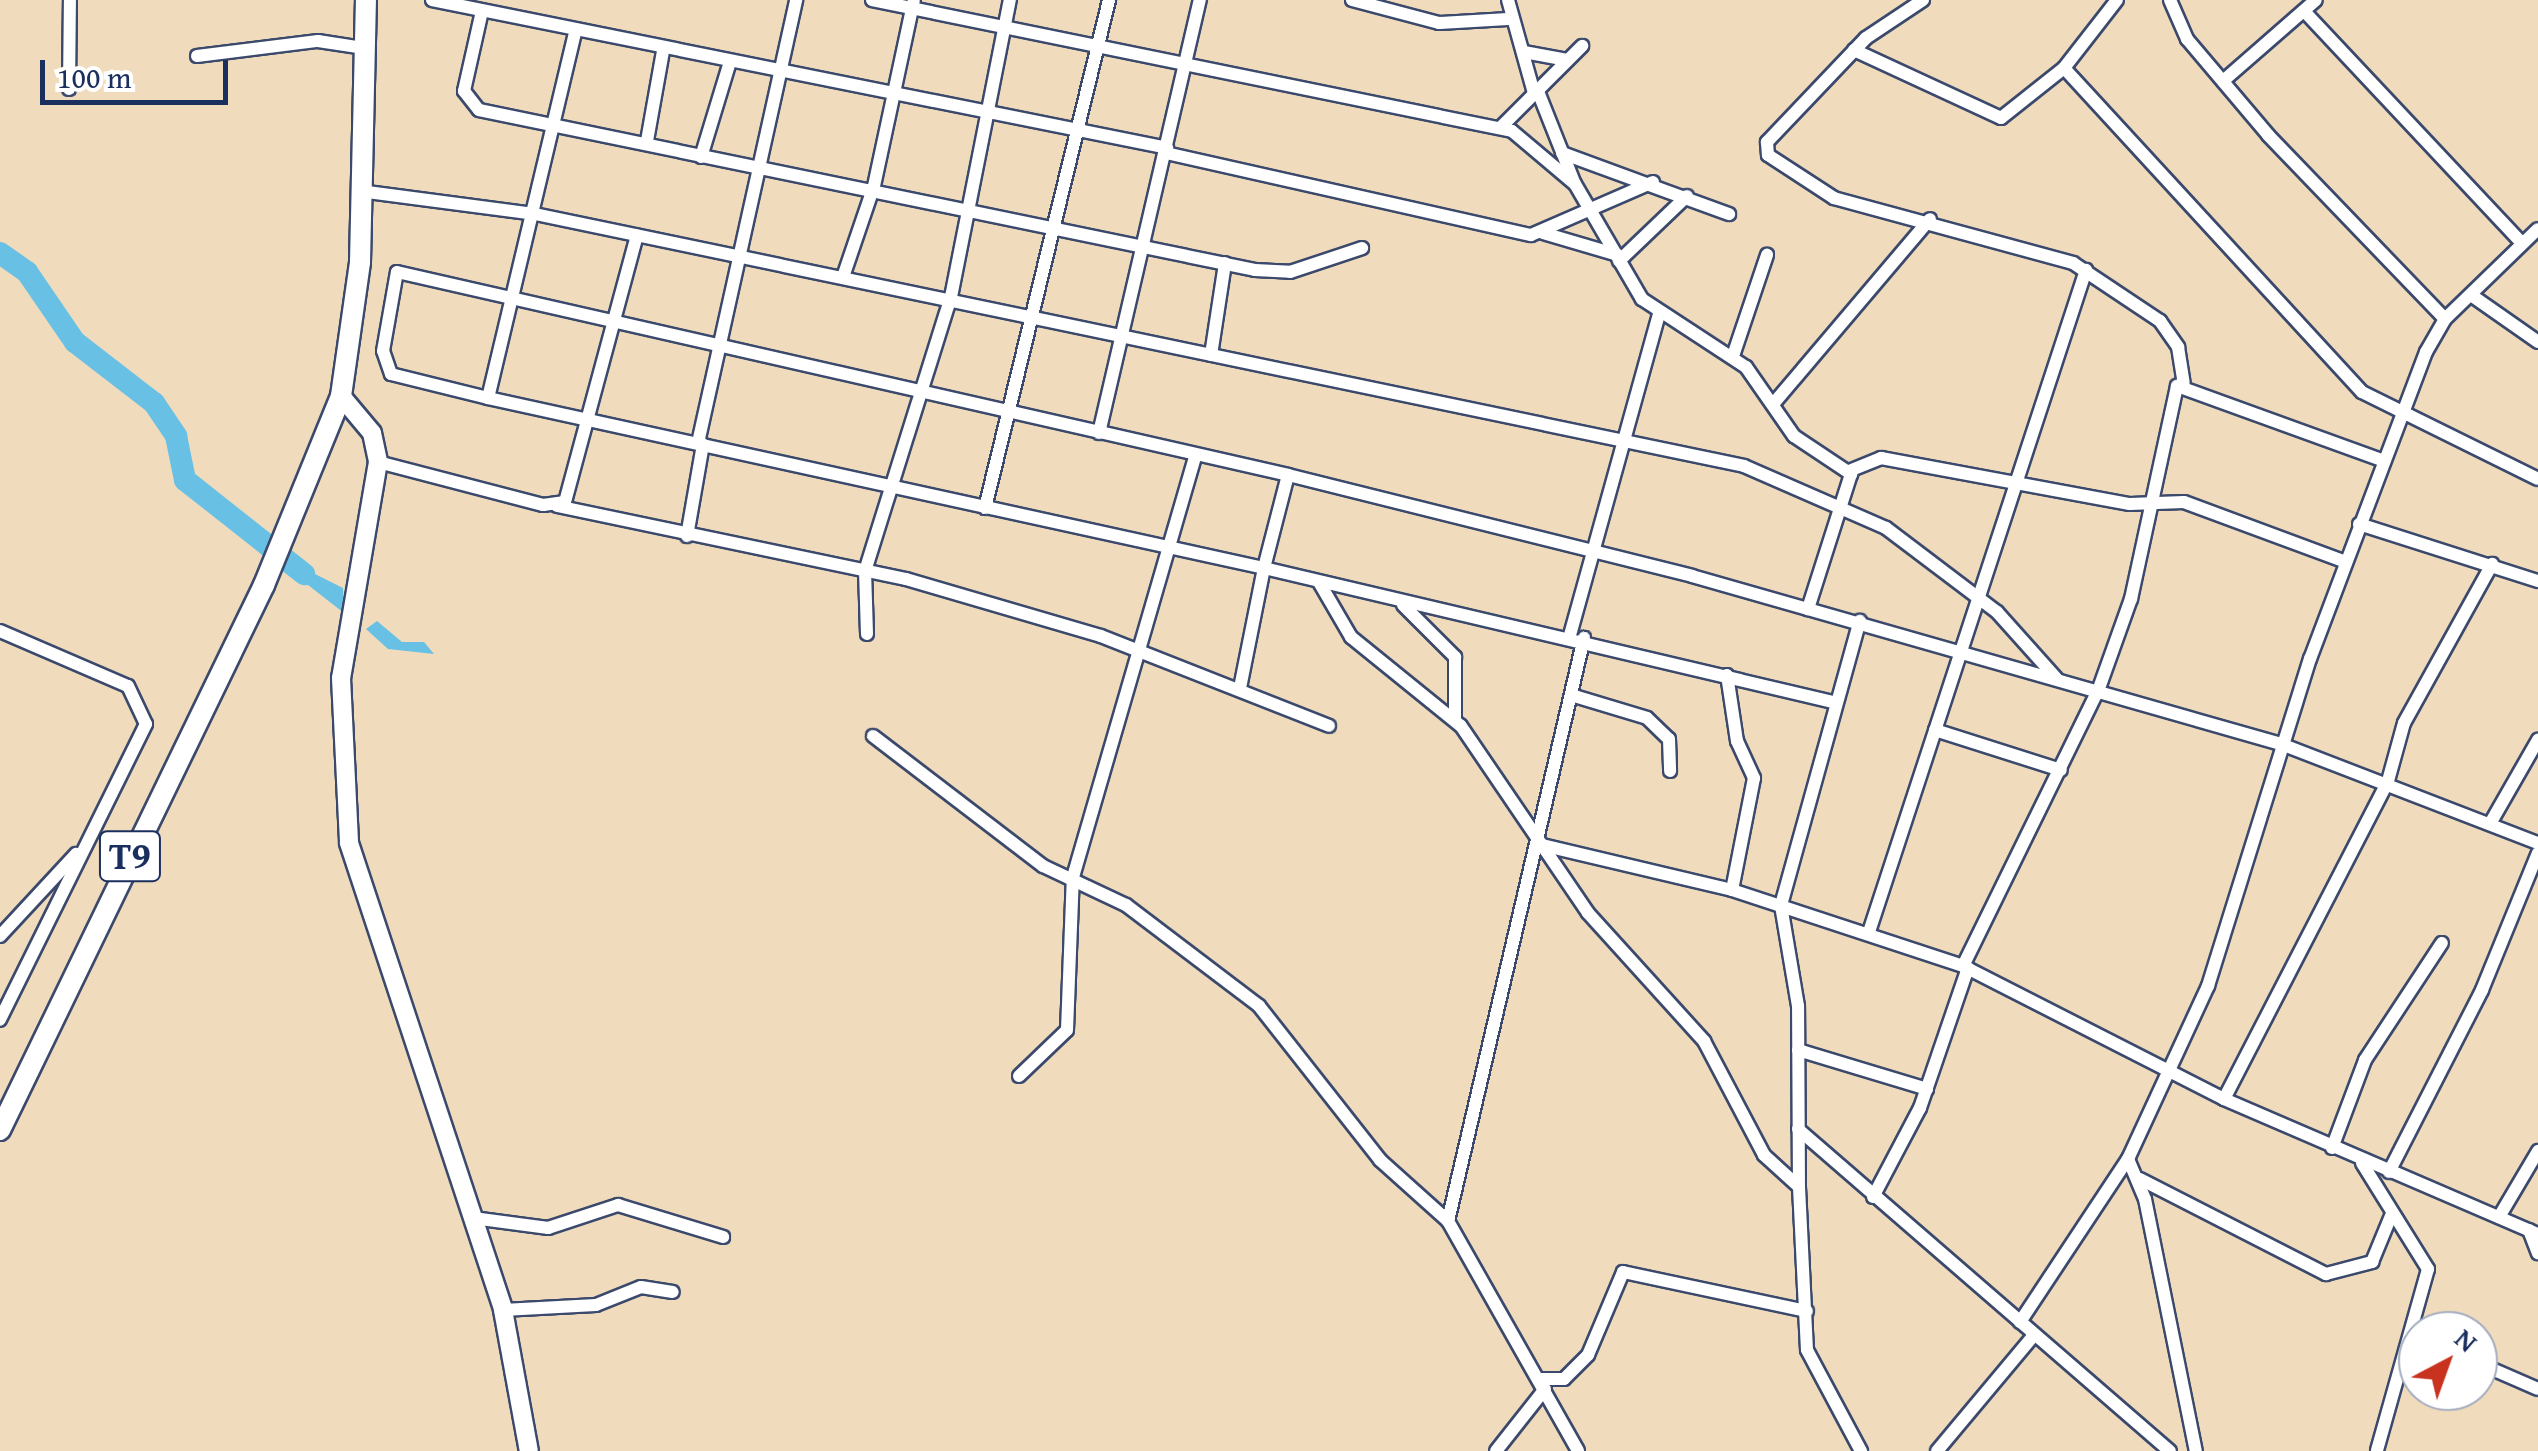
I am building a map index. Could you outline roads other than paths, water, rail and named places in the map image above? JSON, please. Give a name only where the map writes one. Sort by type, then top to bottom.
[{"type":"highway","name":"T9","points":[[3,1117],[298,512],[341,396],[360,262],[366,0]]},
{"type":"main road","points":[[341,396],[372,432],[378,462],[341,678],[342,794],[361,886],[503,1310],[529,1451]]},
{"type":"street","points":[[69,89],[70,0]]},
{"type":"street","points":[[432,0],[895,100],[1078,130],[1543,232],[1618,258]]},
{"type":"street","points":[[687,536],[718,349],[782,77],[796,0]]},
{"type":"street","points":[[872,0],[913,5],[1096,49],[1501,127],[1576,184]]},
{"type":"street","points":[[868,634],[865,570],[885,485],[921,394],[950,298],[965,206],[1010,0]]},
{"type":"street","points":[[986,508],[1008,410],[1038,316],[1060,227],[1108,0]]},
{"type":"street","points":[[1099,433],[1126,335],[1200,0]]},
{"type":"street","points":[[1357,0],[1404,18],[1494,27],[1522,48],[1567,60]]},
{"type":"street","points":[[1508,0],[1508,19],[1562,153],[1618,258],[1659,314],[1733,356],[1774,403],[1794,436],[1849,471]]},
{"type":"street","points":[[1923,0],[1854,50],[1765,149],[1806,187],[1930,219],[2086,270],[2160,321],[2178,347],[2184,383]]},
{"type":"street","points":[[1854,50],[1992,119],[2064,68],[2097,14],[2117,0]]},
{"type":"street","points":[[2170,0],[2223,81],[2340,216],[2446,319]]},
{"type":"street","points":[[2223,81],[2316,0]]},
{"type":"street","points":[[842,277],[874,186],[913,5]]},
{"type":"street","points":[[2304,10],[2522,243]]},
{"type":"street","points":[[482,11],[464,99],[759,172],[874,186],[1224,263],[1290,272],[1362,248]]},
{"type":"street","points":[[1494,27],[1508,19]]},
{"type":"street","points":[[488,398],[517,301],[575,32]]},
{"type":"street","points":[[197,56],[318,41],[364,48]]},
{"type":"street","points":[[1501,127],[1582,46]]},
{"type":"street","points":[[647,142],[663,51]]},
{"type":"street","points":[[702,157],[729,65]]},
{"type":"street","points":[[2064,68],[2345,376],[2401,413],[2538,479]]},
{"type":"street","points":[[1562,153],[1653,182],[1729,214]]},
{"type":"street","points":[[1543,232],[1653,182]]},
{"type":"street","points":[[360,190],[535,214],[738,259],[1038,316],[1760,471],[1842,514],[1886,528],[1980,597],[2058,679]]},
{"type":"street","points":[[1618,258],[1687,196]]},
{"type":"street","points":[[1774,403],[1930,219]]},
{"type":"street","points":[[2020,1322],[2128,1160],[2172,1072],[2208,986],[2281,744],[2401,413],[2446,319],[2538,228]]},
{"type":"street","points":[[558,506],[589,418],[636,236]]},
{"type":"street","points":[[1733,356],[1767,256]]},
{"type":"street","points":[[1212,355],[1224,263]]},
{"type":"street","points":[[1868,932],[2086,270]]},
{"type":"street","points":[[1833,702],[1577,636],[1401,604],[1264,568],[391,374],[383,351],[397,272],[718,349],[1008,410],[1195,458],[1288,475],[1594,550],[2281,744],[2538,842]]},
{"type":"street","points":[[2472,295],[2538,342]]},
{"type":"street","points":[[1448,1221],[1532,830],[1570,696],[1594,550],[1659,314]]},
{"type":"street","points":[[2184,383],[2381,460]]},
{"type":"street","points":[[1872,1197],[1926,1089],[1966,967],[2098,691],[2131,600],[2174,390],[2184,383]]},
{"type":"street","points":[[1020,1076],[1066,1030],[1074,877],[1143,652],[1195,458]]},
{"type":"street","points":[[1849,471],[1881,458],[2148,503],[2207,508],[2346,562]]},
{"type":"street","points":[[378,462],[687,536],[865,570],[1143,652],[1329,726]]},
{"type":"street","points":[[1808,609],[1842,514],[1849,471]]},
{"type":"street","points":[[1240,688],[1288,475]]},
{"type":"street","points":[[2359,524],[2538,582]]},
{"type":"street","points":[[2224,1099],[2388,782],[2404,723],[2492,564]]},
{"type":"street","points":[[1319,582],[1352,637],[1455,719],[1588,913],[1692,1024],[1764,1154],[1800,1187]]},
{"type":"street","points":[[1401,604],[1456,657],[1455,719]]},
{"type":"street","points":[[1860,622],[1833,702],[1781,905],[1798,1050],[1800,1187],[1814,1375],[1861,1451]]},
{"type":"street","points":[[0,631],[128,686],[145,713],[142,740],[77,854],[0,1020]]},
{"type":"street","points":[[1727,675],[1737,741],[1754,778],[1732,890]]},
{"type":"street","points":[[1570,696],[1646,718],[1669,739],[1670,771]]},
{"type":"street","points":[[1935,730],[2061,770]]},
{"type":"street","points":[[873,736],[1043,866],[1074,877],[1126,905],[1249,996],[1380,1160],[1448,1221],[1578,1451]]},
{"type":"street","points":[[2491,822],[2538,740]]},
{"type":"street","points":[[1542,845],[1732,890],[1966,967],[2224,1099],[2362,1163],[2534,1232],[2538,1253]]},
{"type":"street","points":[[2389,1172],[2482,990],[2538,853]]},
{"type":"street","points":[[0,936],[77,854]]},
{"type":"street","points":[[2332,1148],[2364,1060],[2442,943]]},
{"type":"street","points":[[1798,1050],[1926,1089]]},
{"type":"street","points":[[1798,1129],[2170,1451]]},
{"type":"street","points":[[2499,1218],[2538,1151]]},
{"type":"street","points":[[2128,1160],[2140,1179],[2196,1451]]},
{"type":"street","points":[[2362,1163],[2391,1216],[2415,1237],[2428,1269],[2421,1311]]},
{"type":"street","points":[[2140,1179],[2326,1274],[2372,1262],[2391,1216]]},
{"type":"street","points":[[474,1218],[548,1228],[618,1206],[722,1237]]},
{"type":"street","points":[[1496,1451],[1543,1384],[1564,1379],[1588,1355],[1622,1272],[1807,1311]]},
{"type":"street","points":[[503,1310],[596,1306],[641,1287],[673,1292]]},
{"type":"street","points":[[1937,1451],[2034,1334]]},
{"type":"street","points":[[2498,1372],[2538,1389]]},
{"type":"street","points":[[2377,1451],[2398,1390]]},
{"type":"water","points":[[309,571],[343,588],[344,613],[299,578]]},
{"type":"water","points":[[377,621],[402,642],[424,642],[434,654],[388,649],[366,629]]},
{"type":"waterway","points":[[0,253],[27,272],[75,342],[154,403],[176,436],[185,480],[304,574]]}]
